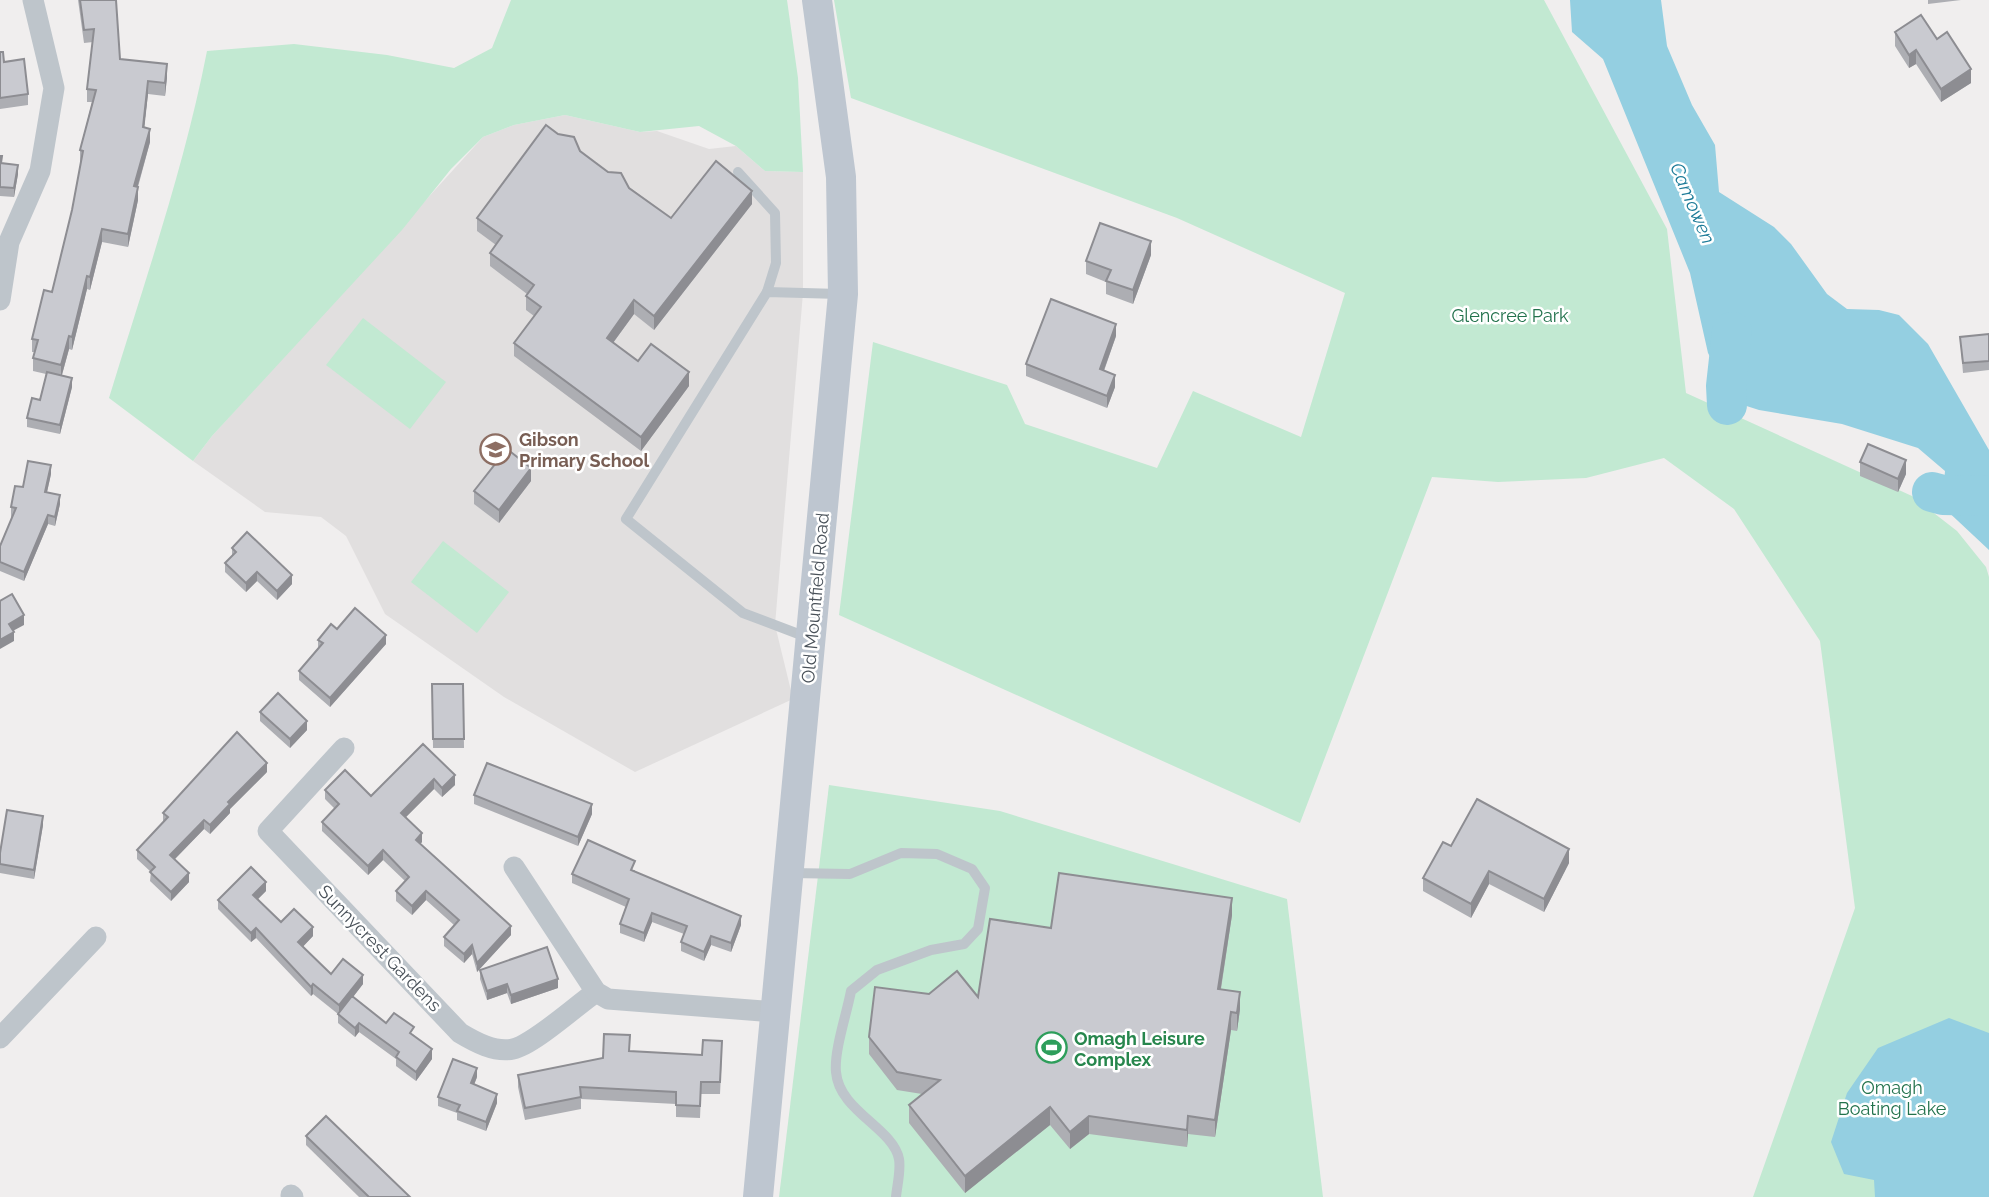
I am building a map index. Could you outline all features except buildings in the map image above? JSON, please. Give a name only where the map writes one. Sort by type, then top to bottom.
[{"type":"street","points":[[0,300],[9,242],[40,172],[54,88],[33,0]]},
{"type":"street","name":"Old Mountfield Road","points":[[758,1197],[843,294],[841,177],[817,0]]},
{"type":"street","name":"Sunnycrest Gardens","points":[[344,748],[268,831],[460,1033],[479,1044],[513,1049],[529,1041],[596,992]]},
{"type":"street","points":[[514,866],[596,992],[608,999],[775,1012]]},
{"type":"street","points":[[0,1038],[96,937]]},
{"type":"lane","points":[[738,172],[775,213],[776,263],[767,292],[626,519],[743,613],[811,638]]},
{"type":"lane","points":[[767,292],[843,294]]},
{"type":"lane","points":[[788,873],[850,874],[901,853],[937,854],[972,869],[985,888],[978,929],[964,944],[931,950],[877,970],[851,991],[836,1071],[840,1086],[864,1120],[890,1139],[899,1158],[896,1197]]},
{"type":"shaded area","name":"Gibson Primary School","points":[[565,115],[640,132],[657,131],[709,149],[736,146],[765,171],[803,172],[803,293],[775,625],[793,699],[635,772],[504,697],[385,614],[346,536],[321,517],[265,512],[193,461],[212,436],[483,137],[514,125]]},
{"type":"green space","points":[[511,0],[787,0],[798,78],[803,172],[765,171],[736,146],[699,126],[640,132],[565,115],[514,125],[483,137],[451,169],[402,230],[212,436],[193,461],[109,398],[175,182],[207,51],[294,44],[387,55],[454,68],[492,48]]},
{"type":"green space","name":"Glencree Park","points":[[834,0],[1544,0],[1667,229],[1686,393],[1912,496],[1957,531],[1986,567],[1989,577],[1989,1197],[1753,1197],[1855,908],[1820,641],[1734,509],[1664,458],[1586,478],[1498,482],[1432,477],[1300,823],[839,615],[873,342],[1007,385],[1025,424],[1157,468],[1193,391],[1301,437],[1345,293],[1177,218],[851,98]]},
{"type":"green space","points":[[363,318],[446,382],[410,429],[326,365]]},
{"type":"green space","points":[[443,541],[509,592],[477,633],[411,582]]},
{"type":"green space","name":"Omagh Leisure Complex","points":[[829,785],[1000,811],[1287,899],[1323,1197],[779,1197]]},
{"type":"water","name":"Camowen","points":[[1570,0],[1661,0],[1667,46],[1692,105],[1715,145],[1719,192],[1774,227],[1791,244],[1827,294],[1847,309],[1879,310],[1899,315],[1928,344],[1989,450],[1989,550],[1942,506],[1945,471],[1918,448],[1842,424],[1759,410],[1734,402],[1708,353],[1690,273],[1603,59],[1572,32]]},
{"type":"water","points":[[1949,1018],[1989,1033],[1989,1197],[1875,1197],[1874,1180],[1844,1174],[1831,1142],[1847,1093],[1878,1048]]},
{"type":"waterway","points":[[1727,405],[1726,386],[1732,332]]},
{"type":"waterway","points":[[1932,492],[1943,495],[1989,496]]},
{"type":"place","name":"Gibson Primary School","points":[[496,449]]},
{"type":"place","name":"Omagh Leisure Complex","points":[[1051,1048]]},
{"type":"park label","name":"Omagh Boating Lake","points":[[1892,1097]]}]
